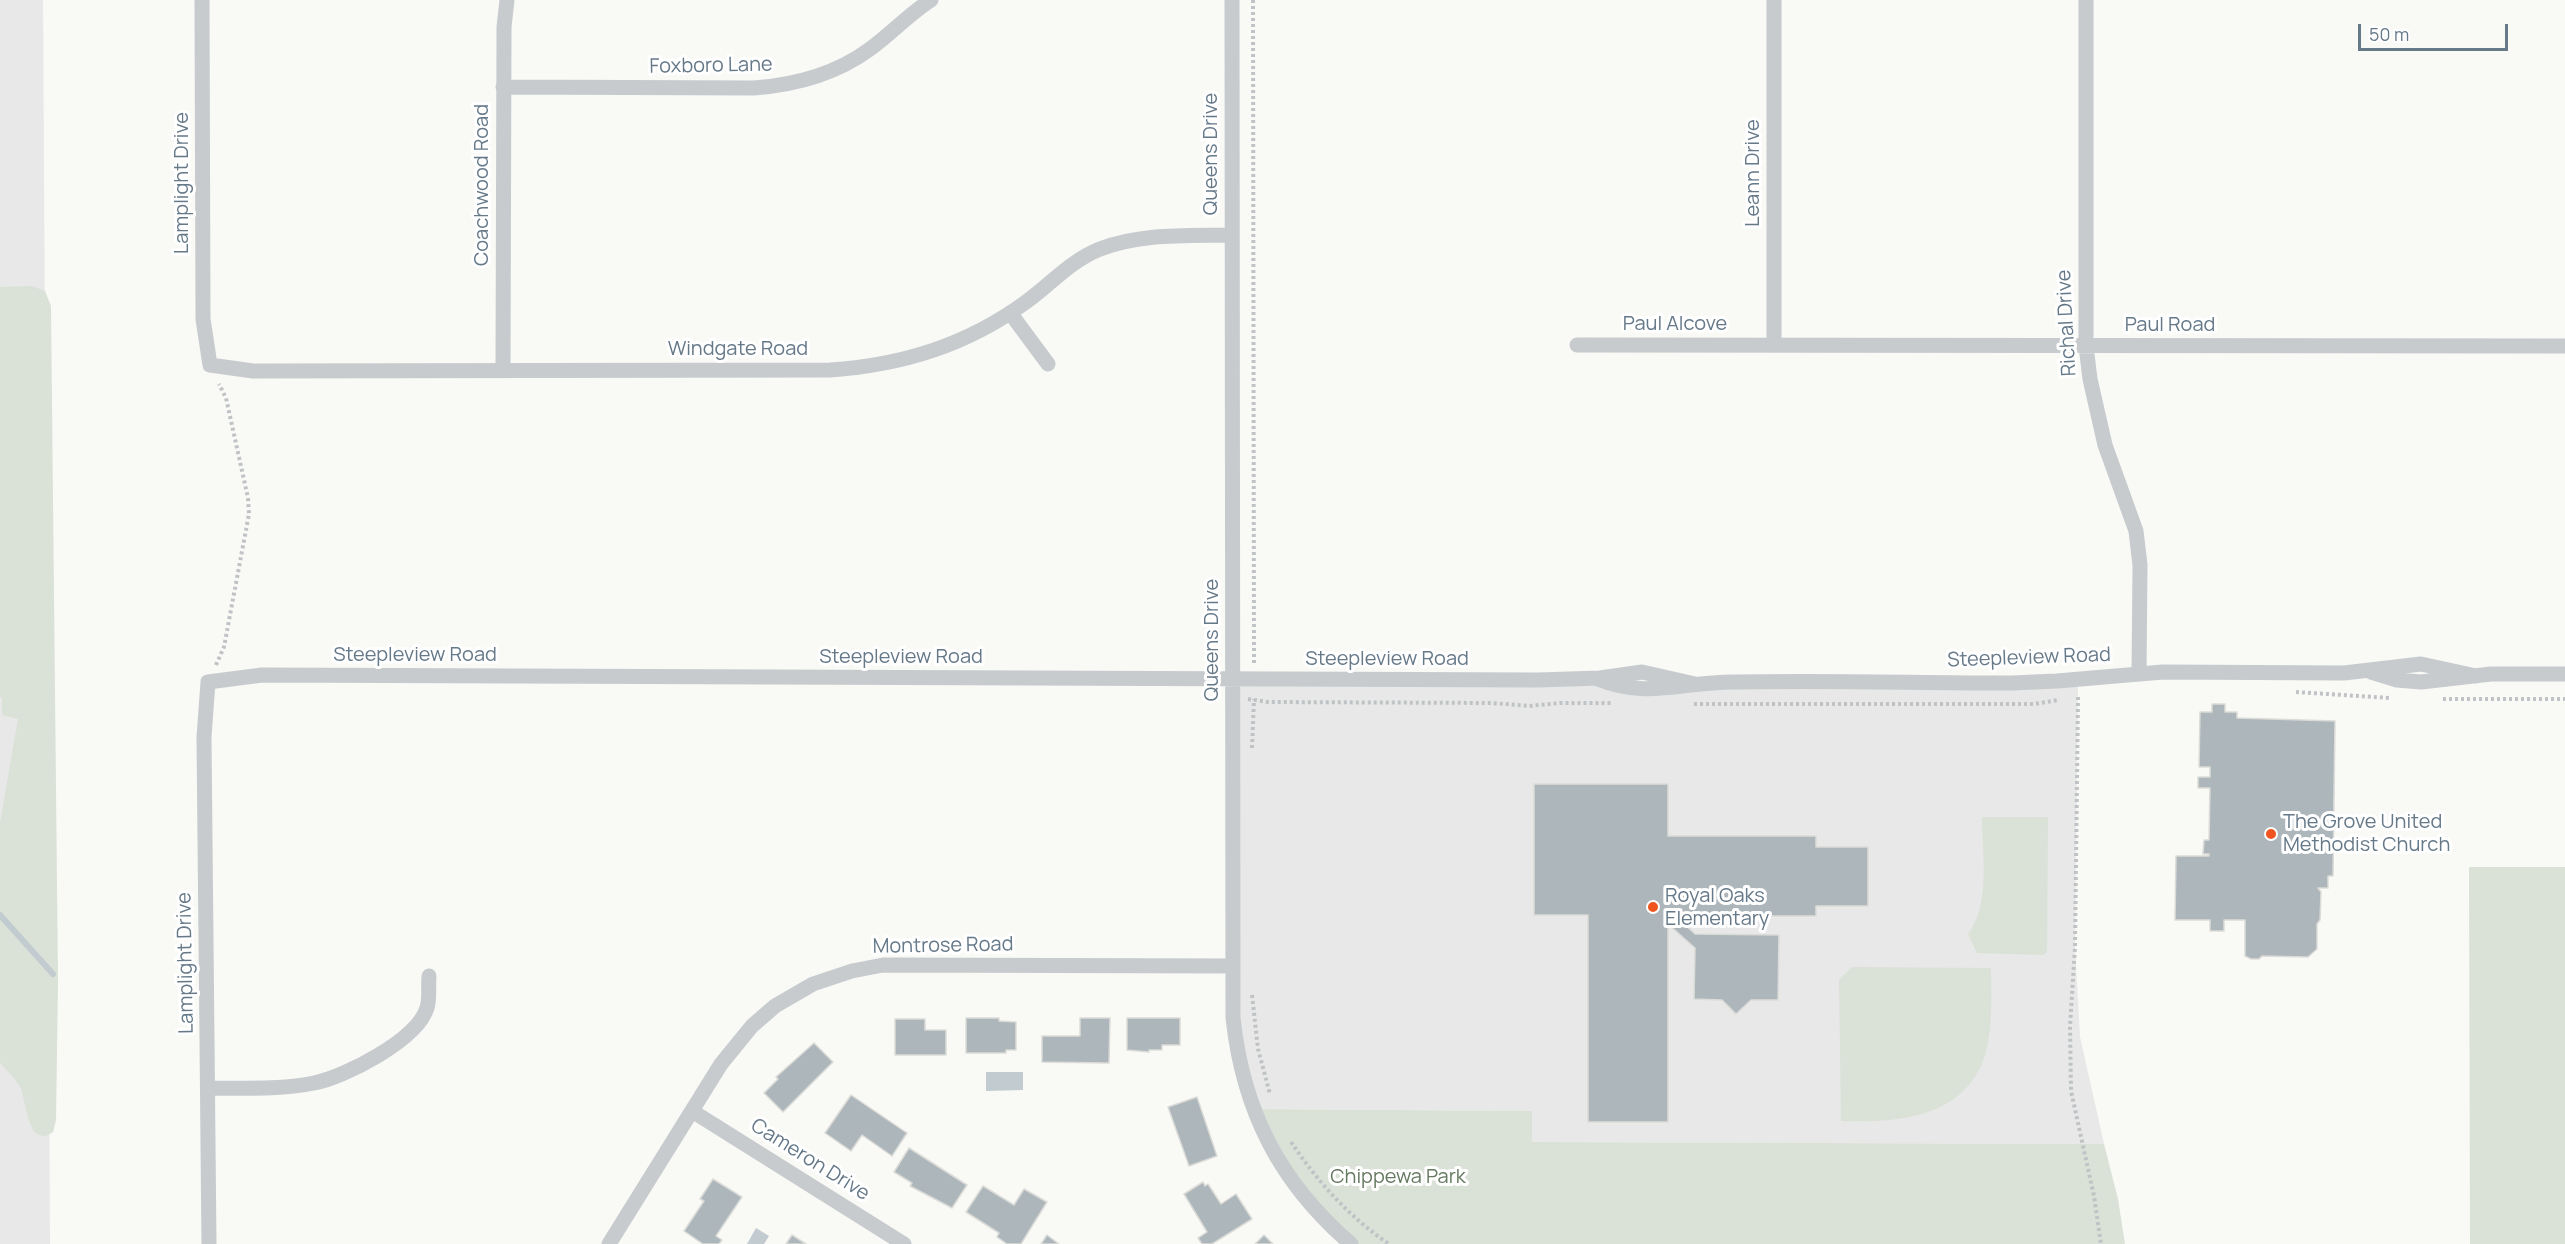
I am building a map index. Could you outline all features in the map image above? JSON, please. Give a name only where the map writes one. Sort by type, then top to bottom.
[{"type":"street","name":"Lamplight Drive","points":[[202,0],[203,319],[210,366]]},
{"type":"street","name":"Coachwood Road","points":[[503,370],[503,87],[507,0]]},
{"type":"street","name":"Foxboro Lane","points":[[503,87],[754,88],[783,86],[815,77],[853,60],[869,50],[931,0]]},
{"type":"street","name":"Queens Drive","points":[[1232,0],[1231,966],[1233,1018],[1236,1049],[1252,1109],[1277,1157],[1299,1191],[1351,1244]]},
{"type":"street","name":"Leann Drive","points":[[1774,0],[1774,345]]},
{"type":"street","name":"Richal Drive","points":[[2086,0],[2086,346],[2090,379],[2105,445],[2136,531],[2140,565],[2139,673]]},
{"type":"street","name":"Windgate Road","points":[[210,366],[253,371],[830,370],[862,368],[893,363],[949,346],[988,328],[1011,314],[1077,260],[1098,250],[1145,237],[1231,235]]},
{"type":"street","points":[[1011,314],[1048,364]]},
{"type":"street","name":"Paul Alcove","points":[[1577,345],[1774,345]]},
{"type":"street","name":"Paul Road","points":[[1774,345],[2565,346]]},
{"type":"street","name":"Steepleview Road","points":[[208,682],[262,675],[1233,679],[1595,678],[1648,672],[1695,684],[1734,681],[2040,682],[2139,673],[2365,671],[2421,664],[2476,676],[2565,674]]},
{"type":"street","name":"Lamplight Drive","points":[[208,682],[204,737],[209,1244]]},
{"type":"street","name":"Montrose Road","points":[[609,1244],[730,1052],[758,1020],[802,989],[852,971],[904,965],[1231,966]]},
{"type":"street","points":[[208,1088],[257,1088],[315,1083],[356,1066],[410,1033],[426,1009],[429,976]]},
{"type":"street","name":"Cameron Drive","points":[[692,1111],[904,1244]]},
{"type":"path","points":[[1253,0],[1254,654]]},
{"type":"path","points":[[208,682],[224,647],[249,514],[248,498],[226,398],[210,366]]},
{"type":"path","points":[[2284,692],[2398,698]]},
{"type":"path","points":[[2071,698],[2090,696]]},
{"type":"path","points":[[2078,697],[2075,947],[2070,1027],[2071,1091],[2094,1196],[2101,1244]]},
{"type":"path","points":[[1252,752],[1254,699],[1268,702],[1492,703]]},
{"type":"path","points":[[1784,705],[2034,704],[2064,699]]},
{"type":"path","points":[[2432,699],[2565,699]]},
{"type":"path","points":[[1252,992],[1258,1049],[1271,1098]]},
{"type":"path","points":[[1287,1137],[1330,1194],[1362,1226],[1389,1244]]},
{"type":"shaded area","points":[[0,0],[43,0],[50,1244],[0,1244]]},
{"type":"shaded area","name":"Royal Oaks Elementary","points":[[1233,679],[1614,686],[2078,680],[2075,947],[2080,1037],[2104,1144],[1532,1142],[1532,1111],[1252,1109],[1241,1075]]},
{"type":"shaded area","points":[[986,1072],[1023,1072],[1023,1090],[986,1091]]},
{"type":"shaded area","points":[[756,1228],[769,1236],[764,1244],[747,1244]]},
{"type":"green space","points":[[32,286],[45,291],[51,306],[58,981],[56,1120],[53,1132],[45,1136],[38,1135],[33,1129],[21,1089],[0,1063],[0,823],[18,719],[2,715],[2,698],[0,697],[0,287]]},
{"type":"green space","points":[[1982,817],[2048,817],[2047,952],[2043,955],[1977,953],[1968,934],[1980,909],[1983,894]]},
{"type":"green space","points":[[2469,867],[2565,867],[2565,1244],[2470,1244]]},
{"type":"green space","points":[[1852,967],[1991,968],[1990,1031],[1986,1051],[1977,1073],[1964,1090],[1947,1103],[1928,1112],[1885,1120],[1841,1121],[1839,980]]},
{"type":"green space","name":"Chippewa Park","points":[[1252,1109],[1532,1111],[1532,1142],[2104,1144],[2118,1199],[2125,1244],[1351,1244],[1330,1225]]},
{"type":"building","name":"The Grove United Methodist Church","points":[[2212,704],[2225,704],[2225,712],[2237,712],[2237,718],[2335,721],[2333,876],[2328,876],[2328,888],[2318,888],[2321,892],[2317,949],[2308,957],[2262,956],[2259,959],[2251,959],[2245,956],[2245,920],[2224,920],[2224,931],[2210,931],[2210,920],[2175,920],[2176,856],[2209,856],[2209,854],[2203,854],[2204,840],[2209,840],[2210,788],[2198,788],[2198,777],[2210,777],[2210,767],[2199,767],[2200,712],[2212,712]]},
{"type":"building","name":"Royal Oaks Elementary","points":[[1534,784],[1668,784],[1668,836],[1816,836],[1816,847],[1868,847],[1868,906],[1816,906],[1816,916],[1679,916],[1679,919],[1695,934],[1779,935],[1778,1000],[1751,1000],[1736,1014],[1722,1000],[1694,999],[1695,948],[1668,924],[1668,1122],[1588,1122],[1588,915],[1534,915]]},
{"type":"building","points":[[966,1018],[999,1018],[999,1021],[1016,1022],[1016,1050],[1006,1050],[1006,1053],[966,1053]]},
{"type":"building","points":[[1080,1018],[1110,1018],[1109,1063],[1042,1062],[1042,1036],[1080,1036]]},
{"type":"building","points":[[1127,1018],[1180,1018],[1180,1045],[1162,1045],[1162,1050],[1149,1050],[1149,1052],[1127,1050]]},
{"type":"building","points":[[895,1019],[925,1019],[925,1030],[946,1030],[946,1055],[895,1055]]},
{"type":"building","points":[[814,1043],[833,1062],[783,1112],[764,1093],[778,1079],[776,1077]]},
{"type":"building","points":[[851,1095],[907,1133],[892,1156],[862,1135],[851,1151],[825,1133]]},
{"type":"building","points":[[1197,1097],[1217,1156],[1189,1166],[1168,1107]]},
{"type":"building","points":[[909,1148],[967,1185],[952,1208],[910,1186],[912,1183],[894,1172]]},
{"type":"building","points":[[713,1179],[742,1197],[716,1236],[722,1240],[719,1244],[703,1244],[684,1231],[704,1201],[700,1199]]},
{"type":"building","points":[[1203,1182],[1205,1186],[1208,1184],[1221,1204],[1236,1194],[1252,1219],[1212,1244],[1202,1244],[1198,1238],[1207,1232],[1184,1194]]},
{"type":"building","points":[[983,1186],[1014,1205],[1024,1189],[1047,1202],[1021,1244],[1007,1244],[997,1237],[999,1233],[966,1212]]},
{"type":"building","points":[[792,1235],[806,1244],[786,1244]]},
{"type":"building","points":[[1047,1235],[1059,1244],[1041,1244]]},
{"type":"building","points":[[1264,1235],[1273,1244],[1255,1244]]},
{"type":"waterway","points":[[0,915],[53,974]]},
{"type":"place","name":"The Grove United Methodist Church","points":[[2271,834]]},
{"type":"place","name":"Royal Oaks Elementary","points":[[1653,907]]}]
